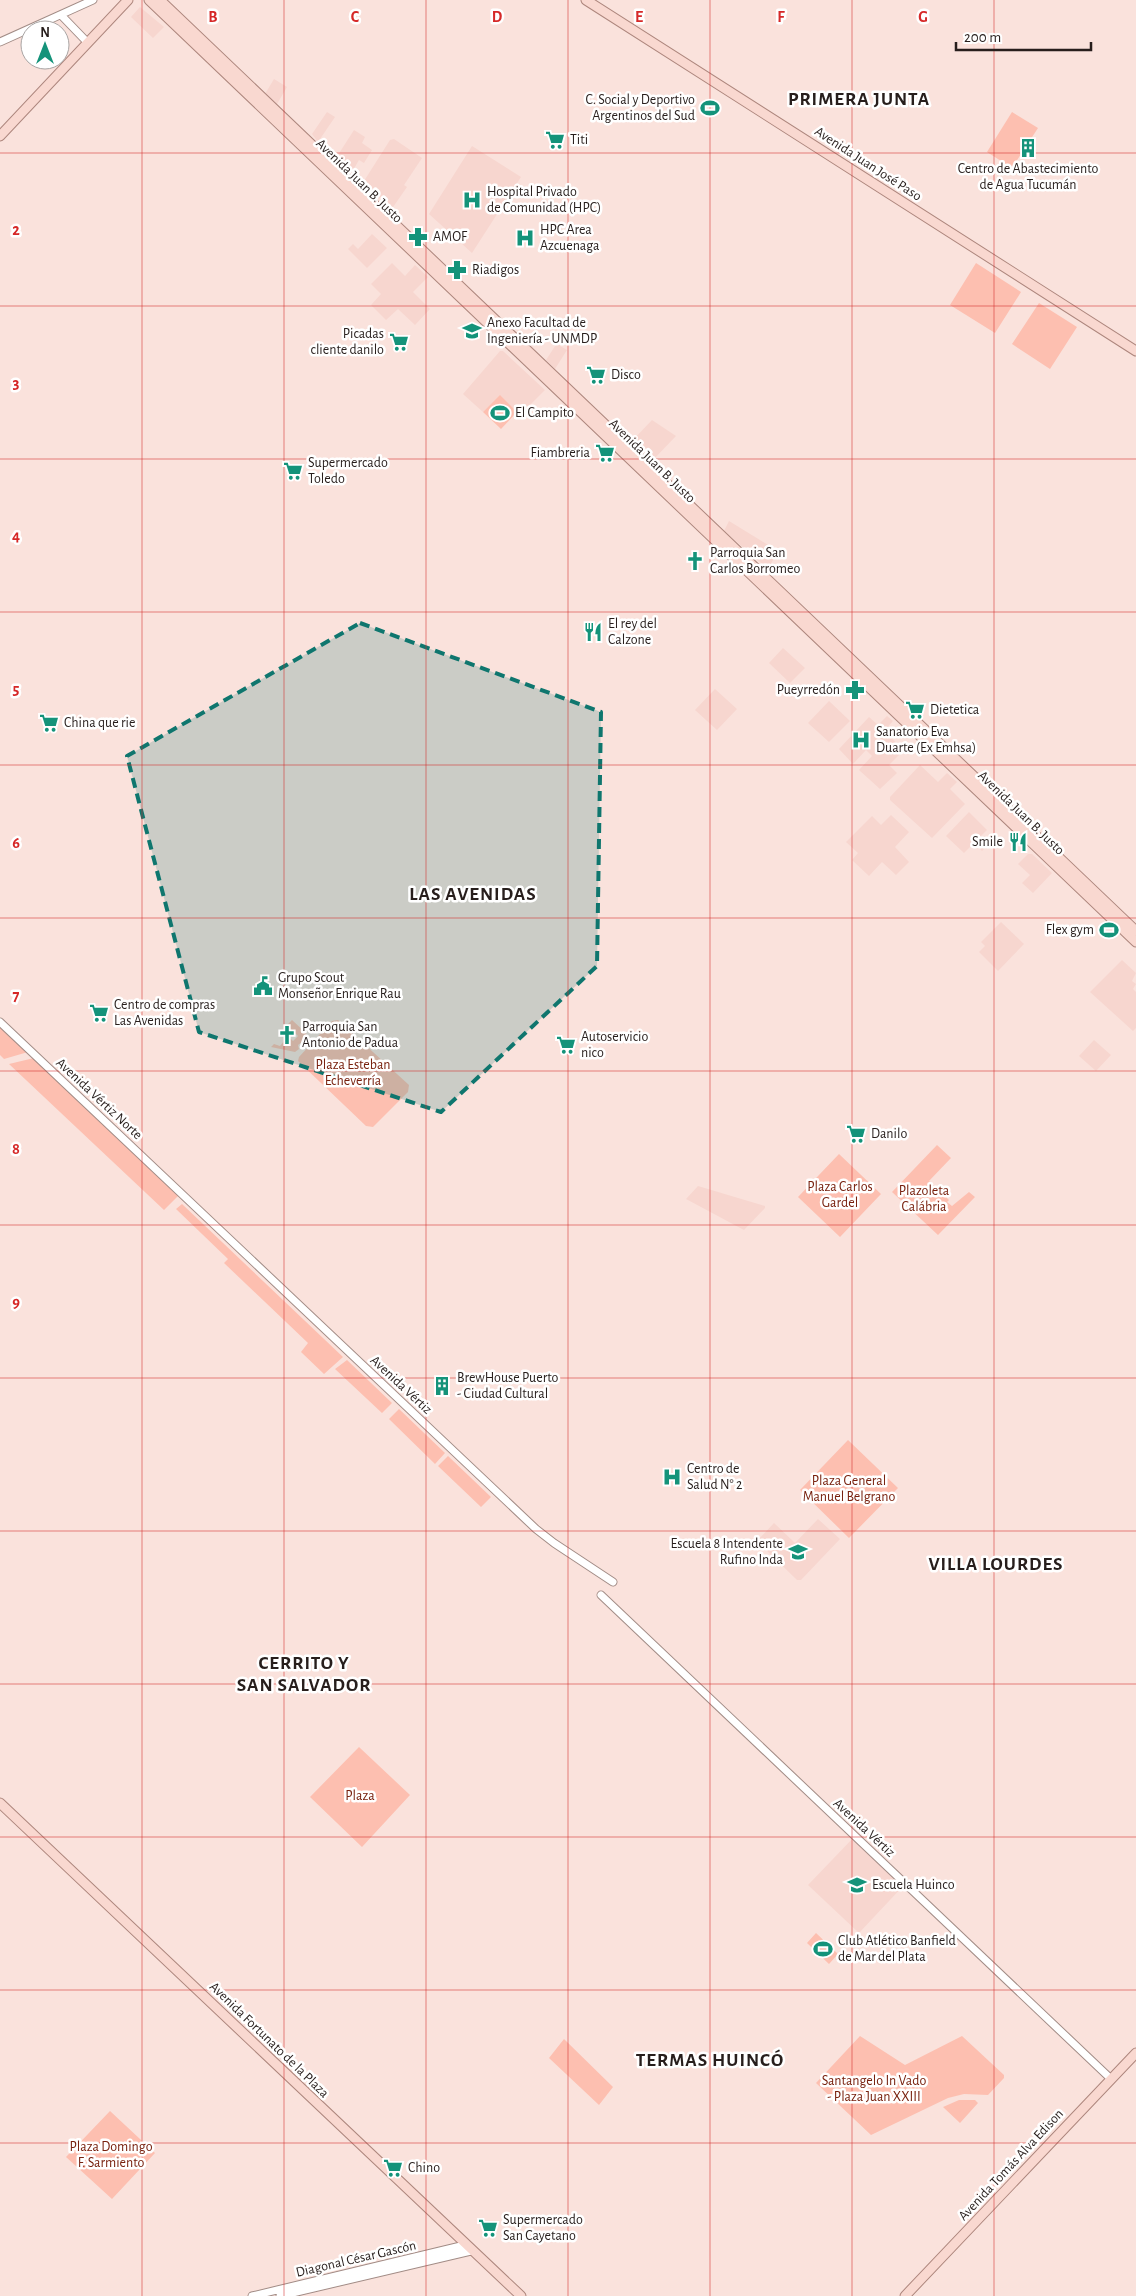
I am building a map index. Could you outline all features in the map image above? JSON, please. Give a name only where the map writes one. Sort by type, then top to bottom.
[{"type":"main road","points":[[0,136],[128,0]]},
{"type":"main road","name":"Avenida Juan B. Justo","points":[[149,0],[1136,942]]},
{"type":"main road","name":"Avenida Juan B. Justo","points":[[160,0],[1136,931]]},
{"type":"main road","name":"Avenida Juan José Paso","points":[[586,0],[1136,351]]},
{"type":"main road","name":"Avenida Fortunato de la Plaza","points":[[0,1803],[468,2248],[521,2296]]},
{"type":"main road","name":"Avenida Tomás Alva Edison","points":[[906,2296],[1136,2053]]},
{"type":"street","points":[[0,42],[93,0]]},
{"type":"street","points":[[61,15],[88,43]]},
{"type":"street","name":"Avenida Vértiz Norte","points":[[0,1022],[183,1193]]},
{"type":"street","name":"Avenida Vértiz","points":[[183,1193],[306,1313],[536,1529],[613,1582]]},
{"type":"street","name":"Avenida Vértiz","points":[[601,1595],[1111,2079]]},
{"type":"street","name":"Diagonal César Gascón","points":[[252,2296],[468,2248]]},
{"type":"street","name":"Diagonal César Gascón","points":[[280,2296],[468,2248]]},
{"type":"highlighted area","points":[[360,623],[601,712],[597,966],[441,1112],[199,1032],[127,756]]},
{"type":"shaded area","points":[[140,7],[164,27],[153,38],[131,17]]},
{"type":"shaded area","points":[[274,79],[287,87],[277,104],[265,94]]},
{"type":"shaded area","points":[[327,112],[335,117],[318,142],[312,134]]},
{"type":"shaded area","points":[[354,130],[365,137],[362,143],[372,150],[364,163],[359,160],[352,172],[336,158]]},
{"type":"shaded area","points":[[394,139],[422,158],[404,185],[407,187],[391,210],[364,181],[390,140]]},
{"type":"shaded area","name":"Hospital Privado de Comunidad (HPC)","points":[[472,146],[521,177],[472,253],[429,214]]},
{"type":"shaded area","points":[[372,234],[387,248],[367,268],[348,249],[353,244],[358,249]]},
{"type":"shaded area","points":[[392,263],[405,276],[415,265],[428,277],[413,292],[430,309],[415,325],[398,309],[386,320],[371,305],[381,294],[371,284]]},
{"type":"shaded area","points":[[563,334],[566,336],[560,346],[567,350],[555,369],[546,360]]},
{"type":"shaded area","points":[[500,351],[503,351],[545,390],[520,415],[500,396],[483,412],[463,394]]},
{"type":"shaded area","points":[[652,420],[676,436],[652,461],[632,441]]},
{"type":"shaded area","points":[[729,521],[778,551],[768,569],[724,531]]},
{"type":"shaded area","points":[[783,648],[805,668],[790,683],[769,663]]},
{"type":"shaded area","points":[[715,689],[737,709],[717,730],[695,710]]},
{"type":"shaded area","name":"Sanatorio Eva Duarte (Ex Emhsa)","points":[[829,701],[850,721],[829,742],[808,723]]},
{"type":"shaded area","points":[[887,716],[893,721],[884,731],[904,750],[889,765],[897,773],[880,789],[859,770],[872,756],[866,750],[853,764],[839,749],[869,717],[878,725]]},
{"type":"shaded area","points":[[920,765],[938,782],[947,773],[957,782],[950,789],[965,804],[932,838],[890,800],[890,797]]},
{"type":"shaded area","points":[[969,812],[987,830],[979,838],[987,846],[982,851],[974,843],[964,853],[946,836]]},
{"type":"shaded area","points":[[891,815],[909,832],[895,847],[909,862],[896,875],[882,862],[869,876],[852,860],[858,853],[846,842],[872,816],[881,825]]},
{"type":"shaded area","points":[[1028,854],[1032,854],[1052,873],[1033,893],[1022,883],[1030,875],[1018,864]]},
{"type":"shaded area","points":[[1001,922],[1024,944],[998,971],[979,952],[985,946],[981,942]]},
{"type":"shaded area","points":[[1122,960],[1136,973],[1132,981],[1136,984],[1133,989],[1136,992],[1136,1028],[1133,1031],[1090,992]]},
{"type":"shaded area","points":[[1094,1040],[1111,1055],[1096,1071],[1079,1056]]},
{"type":"shaded area","points":[[698,1186],[765,1206],[765,1208],[744,1230],[686,1199]]},
{"type":"shaded area","name":"Escuela 8 Intendente Rufino Inda","points":[[818,1519],[840,1539],[801,1580],[797,1580],[757,1541],[774,1523],[795,1543]]},
{"type":"shaded area","name":"Escuela Huinco","points":[[855,1836],[905,1884],[859,1933],[808,1885]]},
{"type":"green space","points":[[1012,112],[1038,128],[1012,168],[987,152]]},
{"type":"green space","points":[[976,263],[1021,292],[995,333],[950,305]]},
{"type":"green space","points":[[1039,303],[1077,327],[1050,369],[1012,344]]},
{"type":"green space","points":[[500,395],[517,412],[501,429],[483,412]]},
{"type":"green space","points":[[292,1020],[306,1033],[308,1038],[298,1045],[299,1049],[295,1052],[271,1047],[274,1044],[280,1046],[288,1036],[293,1041],[298,1036],[287,1025]]},
{"type":"green space","name":"Plaza Esteban Echeverría","points":[[338,1020],[409,1085],[408,1092],[373,1127],[366,1126],[298,1061],[299,1057],[332,1021]]},
{"type":"green space","points":[[0,1026],[28,1052],[4,1059],[0,1055]]},
{"type":"green space","points":[[34,1058],[179,1195],[164,1210],[9,1064]]},
{"type":"green space","name":"Plazoleta Calábria","points":[[937,1145],[951,1158],[929,1181],[949,1200],[947,1202],[952,1206],[969,1192],[975,1197],[938,1235],[892,1192]]},
{"type":"green space","name":"Plaza Carlos Gardel","points":[[839,1154],[881,1194],[840,1237],[798,1197]]},
{"type":"green space","points":[[182,1204],[343,1357],[324,1374],[301,1352],[308,1343],[224,1263],[228,1259],[176,1209]]},
{"type":"green space","points":[[347,1360],[392,1403],[382,1413],[335,1369]]},
{"type":"green space","points":[[399,1409],[445,1453],[435,1464],[389,1419]]},
{"type":"green space","name":"Plaza General Manuel Belgrano","points":[[848,1440],[898,1488],[849,1538],[800,1490]]},
{"type":"green space","points":[[448,1456],[491,1497],[481,1507],[438,1466]]},
{"type":"green space","name":"Plaza","points":[[359,1747],[410,1795],[362,1847],[310,1797]]},
{"type":"green space","name":"Club Atlético Banfield de Mar del Plata","points":[[816,1933],[838,1954],[829,1964],[807,1943]]},
{"type":"green space","name":"Santangelo In Vado - Plaza Juan XXIII","points":[[860,2036],[905,2065],[962,2036],[1004,2075],[1004,2078],[988,2095],[964,2094],[948,2098],[871,2135],[816,2083]]},
{"type":"green space","points":[[564,2039],[613,2087],[599,2105],[549,2058]]},
{"type":"green space","points":[[959,2100],[975,2100],[978,2103],[960,2123],[943,2107]]},
{"type":"green space","name":"Plaza Domingo F. Sarmiento","points":[[110,2111],[155,2153],[112,2199],[66,2157]]},
{"type":"place","name":"C. Social y Deportivo Argentinos del Sud","points":[[710,108]]},
{"type":"place","name":"Titi","points":[[555,140]]},
{"type":"place","name":"Centro de Abastecimiento de Agua Tucumán","points":[[1028,148]]},
{"type":"place","name":"Hospital Privado de Comunidad (HPC)","points":[[472,200]]},
{"type":"place","name":"AMOF","points":[[418,237]]},
{"type":"place","name":"HPC Area Azcuenaga","points":[[525,238]]},
{"type":"place","name":"Riadigos","points":[[457,270]]},
{"type":"place","name":"Anexo Facultad de Ingeniería - UNMDP","points":[[472,331]]},
{"type":"place","name":"Picadas cliente danilo","points":[[399,342]]},
{"type":"place","name":"Disco","points":[[596,375]]},
{"type":"place","name":"El Campito","points":[[500,413]]},
{"type":"place","name":"Fiambreria","points":[[605,453]]},
{"type":"place","name":"Supermercado Toledo","points":[[293,471]]},
{"type":"place","name":"Parroquia San Carlos Borromeo","points":[[695,561]]},
{"type":"place","name":"El rey del Calzone","points":[[593,632]]},
{"type":"place","name":"Pueyrredón","points":[[855,690]]},
{"type":"place","name":"Dietetica","points":[[915,710]]},
{"type":"place","name":"China que rie","points":[[49,723]]},
{"type":"place","name":"Sanatorio Eva Duarte (Ex Emhsa)","points":[[861,740]]},
{"type":"place","name":"Smile","points":[[1018,842]]},
{"type":"place","name":"Flex gym","points":[[1109,930]]},
{"type":"place","name":"Grupo Scout Monseñor Enrique Rau","points":[[263,986]]},
{"type":"place","name":"Centro de compras Las Avenidas","points":[[99,1013]]},
{"type":"place","name":"Parroquia San Antonio de Padua","points":[[287,1035]]},
{"type":"place","name":"Autoservicio nico","points":[[566,1045]]},
{"type":"place","name":"Danilo","points":[[856,1134]]},
{"type":"place","name":"BrewHouse Puerto - Ciudad Cultural","points":[[442,1386]]},
{"type":"place","name":"Centro de Salud N° 2","points":[[672,1477]]},
{"type":"place","name":"Escuela 8 Intendente Rufino Inda","points":[[798,1552]]},
{"type":"place","name":"Escuela Huinco","points":[[857,1885]]},
{"type":"place","name":"Club Atlético Banfield de Mar del Plata","points":[[823,1949]]},
{"type":"place","name":"Chino","points":[[393,2168]]},
{"type":"place","name":"Supermercado San Cayetano","points":[[488,2228]]},
{"type":"district","name":"PRIMERA JUNTA","points":[[859,99]]},
{"type":"district","name":"LAS AVENIDAS","points":[[473,894]]},
{"type":"district","name":"VILLA LOURDES","points":[[996,1564]]},
{"type":"district","name":"CERRITO Y SAN SALVADOR","points":[[304,1674]]},
{"type":"district","name":"TERMAS HUINCÓ","points":[[710,2060]]}]
